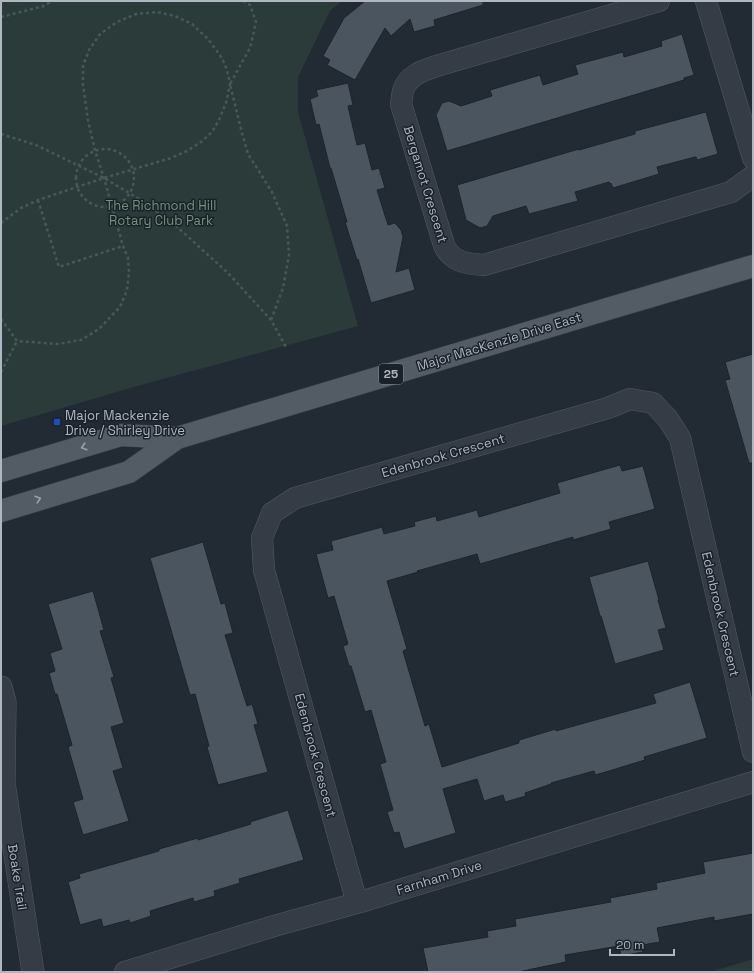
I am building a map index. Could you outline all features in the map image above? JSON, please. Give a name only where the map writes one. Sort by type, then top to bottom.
[{"type":"main road","name":"Major MacKenzie Drive East","points":[[1,511],[129,472],[177,438],[753,266]]},
{"type":"main road","name":"Major MacKenzie Drive East","points":[[1,471],[121,435],[177,438]]},
{"type":"street","name":"Bergamot Crescent","points":[[659,1],[440,65],[419,72],[409,80],[403,91],[401,104],[444,245],[449,254],[457,260],[484,265],[732,192],[753,176]]},
{"type":"street","points":[[706,1],[753,158]]},
{"type":"street","name":"Edenbrook Crescent","points":[[357,903],[264,570],[262,538],[272,513],[295,498],[608,408],[630,399],[652,403],[668,419],[680,438],[753,752]]},
{"type":"street","name":"Boake Trail","points":[[1,687],[6,702],[2,779],[33,972]]},
{"type":"street","name":"Farnham Drive","points":[[125,972],[753,782]]},
{"type":"path","points":[[1,17],[44,6],[52,1]]},
{"type":"path","points":[[1,222],[20,208],[38,200],[171,158],[187,151],[201,142],[212,132],[226,104],[230,84],[250,48],[256,22],[250,5],[243,1]]},
{"type":"path","points":[[17,342],[58,344],[81,340],[100,329],[120,307],[127,290],[129,272],[128,258],[123,246],[95,151],[88,120],[83,85],[83,66],[89,50],[100,34],[117,22],[136,14],[157,12],[175,16],[192,24],[208,39],[222,58],[227,70],[248,154],[272,192],[287,226],[289,255],[283,288],[271,320]]},
{"type":"path","points":[[1,134],[36,145],[104,178],[141,200],[175,225],[228,273],[271,320],[287,349]]},
{"type":"path","points":[[109,149],[118,152],[126,158],[133,169],[134,185],[130,194],[123,201],[112,206],[104,207],[87,201],[80,194],[76,185],[78,166],[83,158],[95,151],[109,149]]},
{"type":"path","points":[[38,200],[59,267],[123,246]]},
{"type":"path","points":[[1,320],[17,342]]},
{"type":"path","points":[[1,372],[17,342]]},
{"type":"green space","name":"The Richmond Hill Rotary Club Park","points":[[1,1],[342,1],[330,11],[298,77],[298,112],[358,326],[137,386],[1,426]]},
{"type":"green space","points":[[753,959],[753,972],[710,972]]},
{"type":"building","points":[[365,1],[483,1],[483,5],[434,20],[435,26],[414,32],[410,19],[391,36],[385,28],[355,80],[327,65],[330,60],[323,56],[344,18]]},
{"type":"building","points":[[682,34],[694,75],[684,78],[684,80],[447,151],[436,115],[442,103],[449,101],[461,106],[492,96],[490,90],[540,75],[543,85],[578,74],[575,65],[623,52],[624,57],[662,46],[661,41]]},
{"type":"building","points":[[348,83],[353,105],[348,106],[357,145],[365,143],[372,170],[379,168],[385,188],[377,190],[388,225],[395,223],[401,230],[403,237],[396,272],[409,268],[415,290],[371,303],[345,222],[347,222],[330,168],[319,124],[316,125],[310,99],[318,96],[316,90]]},
{"type":"building","points":[[706,112],[718,154],[697,160],[695,157],[657,167],[659,174],[613,188],[609,182],[575,192],[578,201],[529,214],[526,206],[493,216],[487,226],[480,228],[466,220],[457,185],[635,134],[635,131]]},
{"type":"building","points":[[753,354],[753,463],[749,463],[725,380],[730,379],[725,362]]},
{"type":"building","points":[[620,465],[622,471],[643,466],[655,509],[609,522],[611,529],[573,540],[573,537],[480,564],[477,554],[387,581],[407,649],[403,651],[425,726],[429,724],[442,767],[519,743],[519,740],[656,703],[653,694],[690,682],[707,738],[644,757],[645,760],[609,771],[595,775],[594,771],[551,783],[525,793],[526,796],[505,802],[503,795],[484,801],[477,779],[443,789],[456,833],[404,849],[399,832],[394,833],[387,812],[393,810],[380,764],[386,762],[371,710],[365,712],[351,666],[349,666],[343,646],[348,644],[334,596],[328,598],[316,554],[333,550],[331,541],[382,527],[384,534],[415,526],[414,522],[436,516],[437,521],[477,510],[479,517],[560,493],[557,483]]},
{"type":"building","points":[[203,542],[221,604],[225,603],[233,633],[225,635],[247,706],[252,704],[258,724],[254,725],[268,772],[218,785],[207,747],[209,746],[195,694],[190,695],[150,558]]},
{"type":"building","points":[[648,561],[666,628],[658,630],[664,650],[615,664],[589,577]]},
{"type":"building","points":[[93,591],[104,630],[100,631],[114,677],[111,678],[124,723],[111,727],[123,768],[113,771],[129,821],[83,835],[73,802],[83,799],[68,747],[72,745],[57,694],[55,694],[49,673],[55,671],[50,653],[62,649],[48,604]]},
{"type":"building","points":[[288,810],[304,860],[239,879],[240,883],[214,891],[215,896],[194,902],[193,898],[150,911],[151,916],[130,923],[129,920],[103,927],[101,919],[80,925],[68,882],[80,878],[79,874],[159,851],[159,849],[198,838],[198,840],[251,824],[250,822]]},
{"type":"building","points":[[753,853],[753,914],[714,921],[714,917],[657,928],[660,942],[642,945],[643,952],[621,956],[619,946],[565,955],[566,962],[518,972],[428,972],[423,948],[488,937],[487,931],[516,926],[515,919],[611,902],[610,898],[657,889],[656,883],[705,873],[703,862]]},
{"type":"place","name":"Major Mackenzie Drive / Shirley Drive","points":[[57,422]]}]
